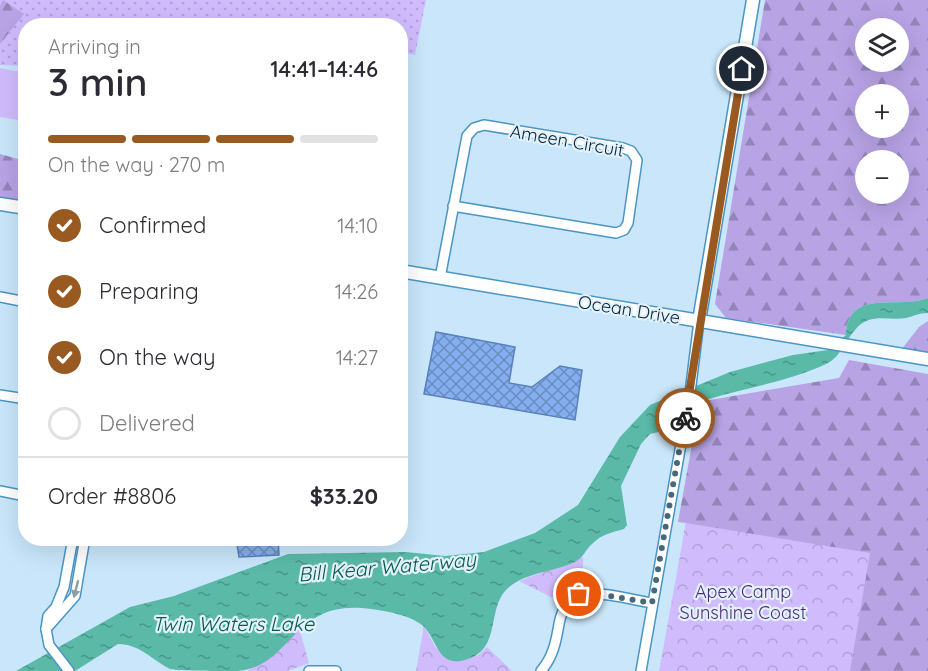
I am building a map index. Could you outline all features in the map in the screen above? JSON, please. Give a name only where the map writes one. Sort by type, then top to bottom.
[{"type":"street","points":[[641,671],[690,393],[699,321],[753,0]]},
{"type":"street","name":"Ameen Circuit","points":[[440,278],[453,206],[467,136],[471,130],[479,126],[624,148],[631,151],[637,160],[628,223],[624,230],[615,233],[453,206]]},
{"type":"street","points":[[0,204],[18,207]]},
{"type":"street","name":"Ocean Drive","points":[[408,272],[928,359]]},
{"type":"street","points":[[0,297],[18,300]]},
{"type":"street","points":[[0,395],[18,398]]},
{"type":"street","points":[[0,491],[18,495]]},
{"type":"street","points":[[69,671],[49,645],[46,629],[48,616],[56,607],[64,587],[72,546]]},
{"type":"street","points":[[46,629],[75,596],[84,546]]},
{"type":"street","points":[[541,671],[556,647],[561,612],[579,594],[597,594],[652,603]]},
{"type":"street","points":[[309,671],[336,671]]},
{"type":"green space","points":[[0,0],[426,0],[415,55],[408,54],[408,18],[18,18],[18,66],[0,65]]},
{"type":"green space","points":[[3,0],[24,14],[18,18],[18,22],[0,44],[0,6]]},
{"type":"green space","points":[[765,0],[928,0],[928,298],[865,305],[849,320],[846,335],[726,318],[715,304]]},
{"type":"green space","points":[[0,68],[18,72],[18,120],[0,117]]},
{"type":"green space","points":[[0,154],[18,159],[18,202],[0,199]]},
{"type":"green space","points":[[928,321],[928,354],[901,350],[919,327]]},
{"type":"green space","points":[[849,360],[928,374],[928,671],[798,671],[676,581],[686,523],[678,522],[696,422],[707,415],[704,401],[839,378]]},
{"type":"green space","name":"Apex Camp Sunshine Coast","points":[[686,523],[870,553],[850,671],[659,671]]},
{"type":"green space","points":[[583,557],[583,586],[572,588],[557,600],[519,581]]},
{"type":"green space","points":[[424,626],[436,648],[477,656],[487,647],[512,671],[416,671]]},
{"type":"green space","points":[[297,631],[300,631],[309,663],[288,671],[247,671],[280,650]]},
{"type":"water","name":"Twin Waters Lake","points":[[928,298],[928,313],[899,319],[879,318],[861,324],[851,334],[835,358],[826,364],[807,372],[708,399],[669,413],[663,431],[650,434],[641,444],[621,486],[627,525],[624,529],[599,538],[575,562],[532,575],[508,588],[501,596],[497,606],[490,637],[485,646],[479,654],[468,659],[457,661],[443,656],[425,628],[413,620],[392,612],[362,608],[339,609],[320,615],[306,624],[270,658],[256,667],[238,671],[170,669],[133,647],[118,644],[75,671],[16,671],[130,607],[174,596],[288,554],[406,552],[445,556],[484,552],[535,533],[578,505],[620,437],[650,405],[730,372],[793,355],[828,350],[846,335],[849,320],[865,305]]},
{"type":"building","points":[[436,332],[515,347],[509,383],[532,387],[560,366],[582,370],[575,420],[424,394]]},
{"type":"building","points":[[237,546],[278,546],[279,555],[239,557]]},
{"type":"way so far","points":[[579,594],[597,594],[652,603],[685,418]]},
{"type":"route","points":[[685,418],[699,321],[742,69]]},
{"type":"water label","name":"Bill Kear Waterway","points":[[387,567]]}]
